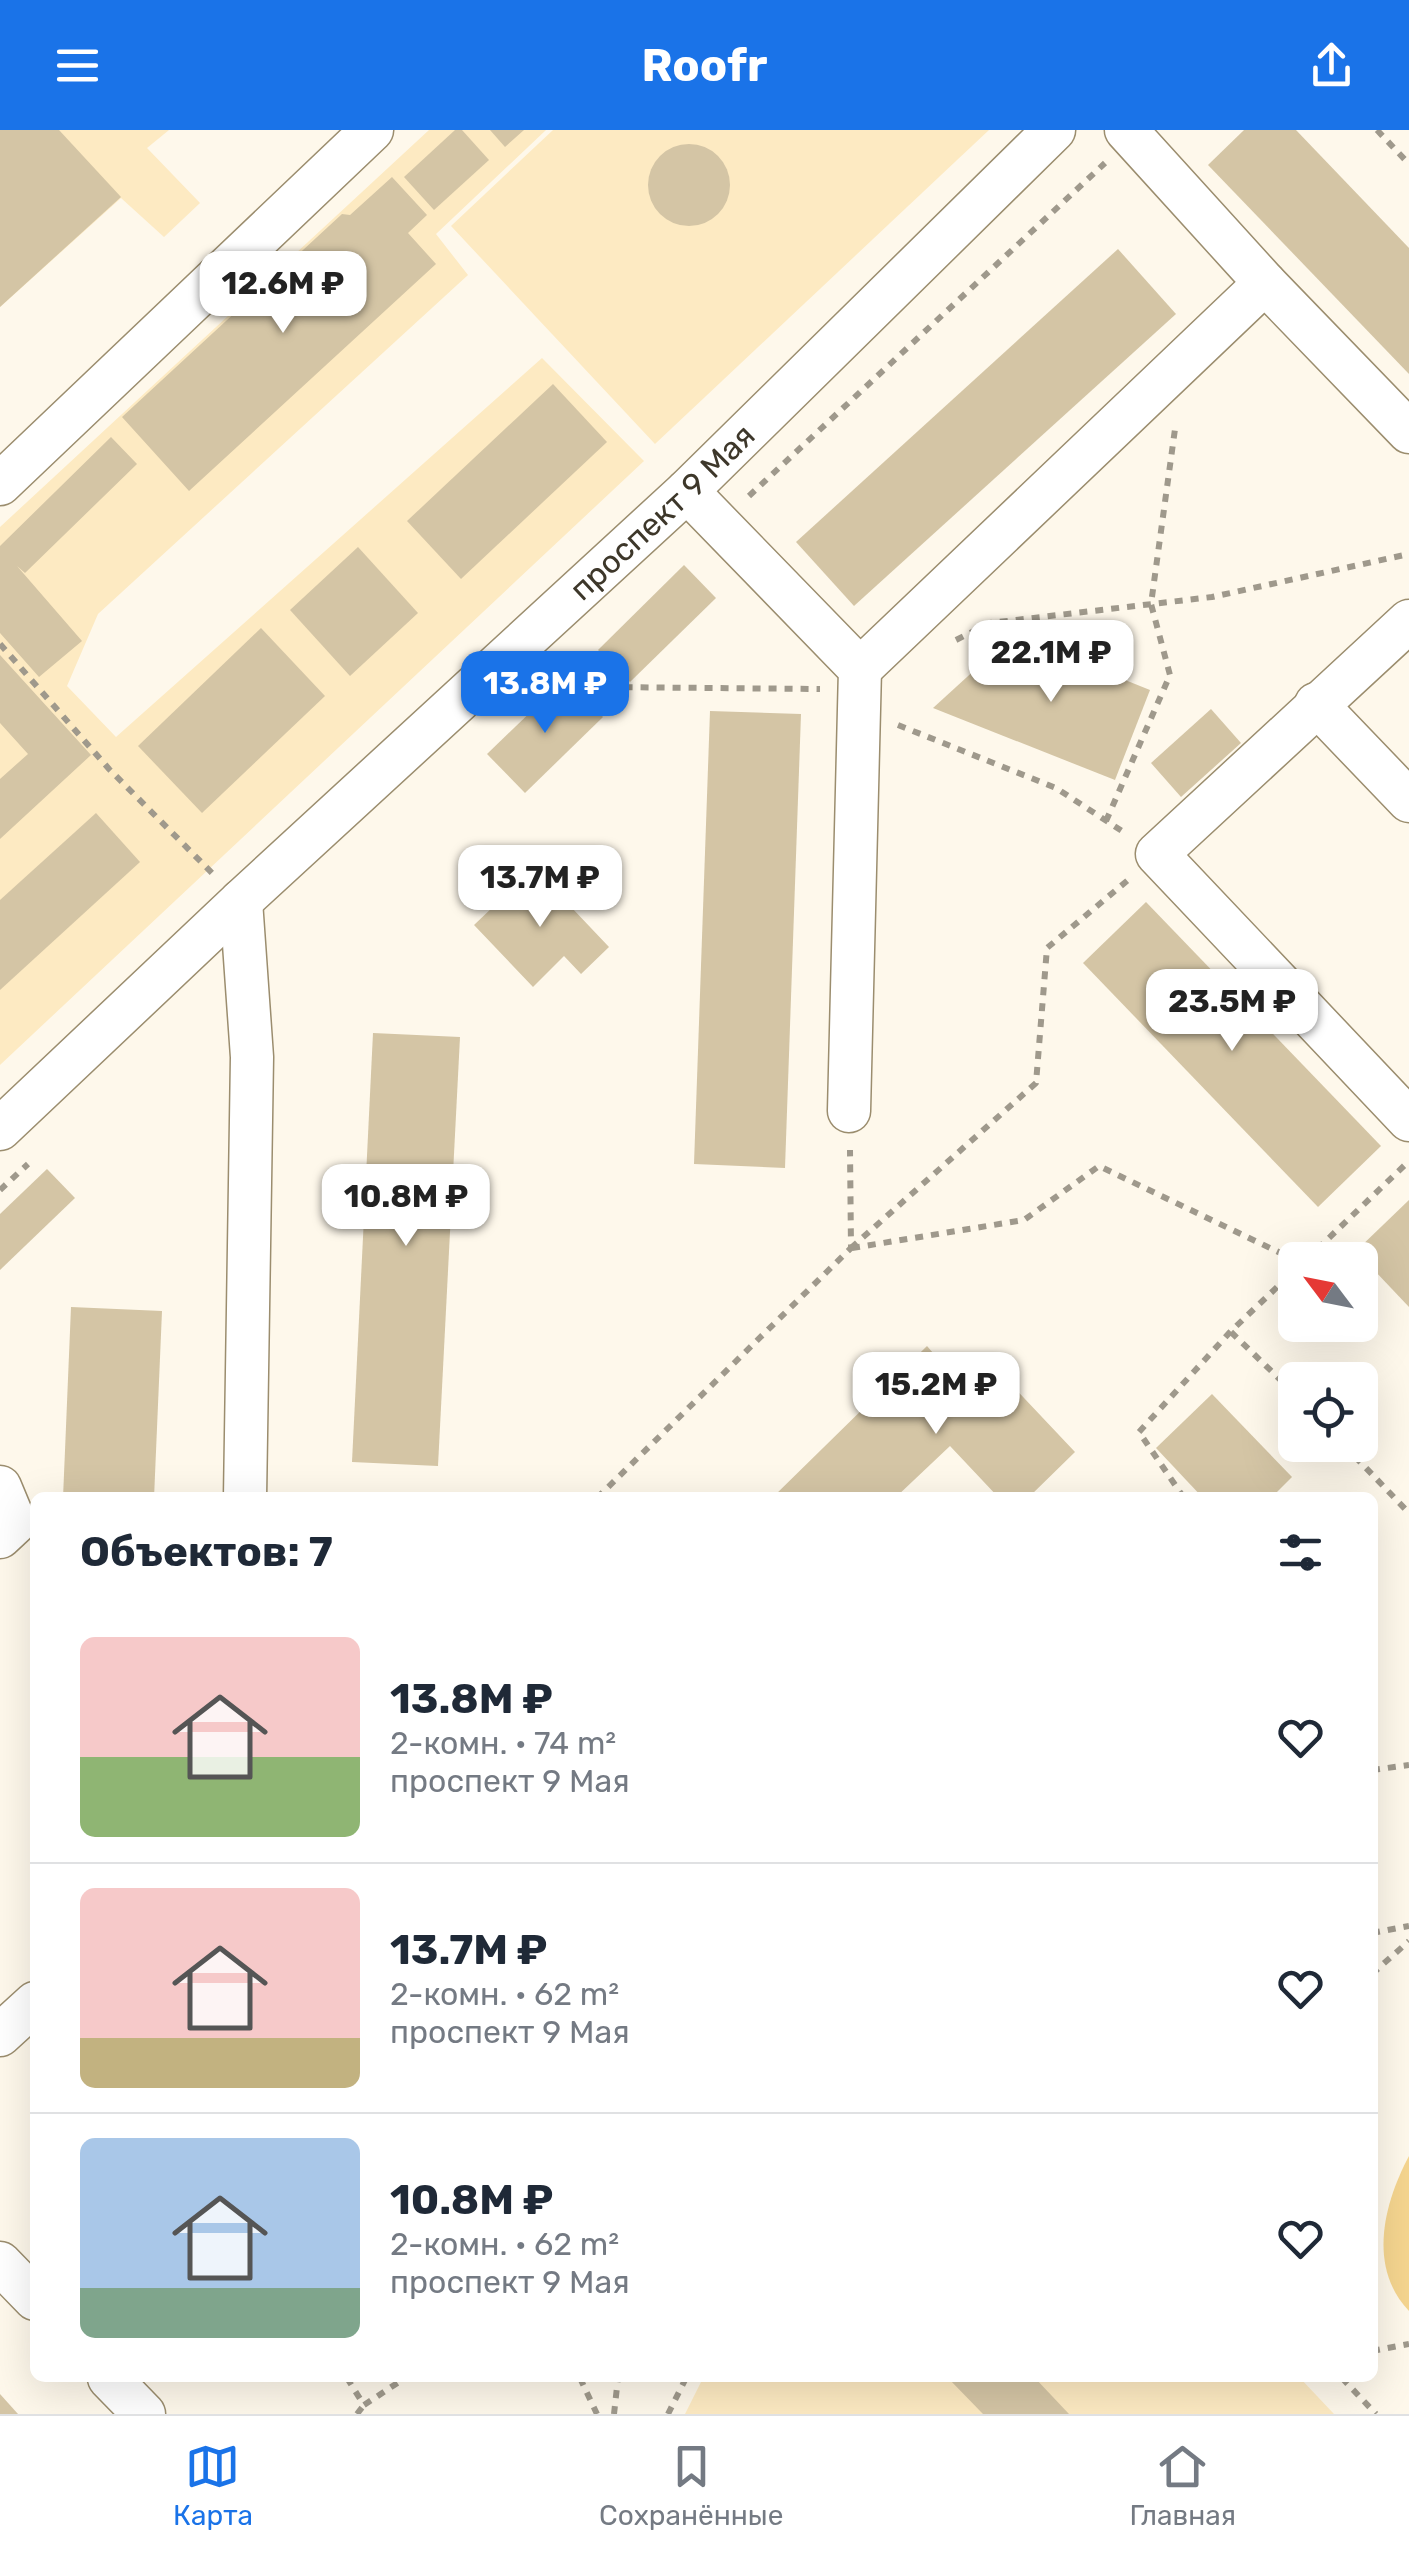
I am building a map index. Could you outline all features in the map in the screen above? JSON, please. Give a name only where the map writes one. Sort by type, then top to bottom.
[{"type":"street","points":[[0,484],[372,130]]},
{"type":"street","name":"проспект 9 Мая","points":[[0,1130],[241,901],[687,491],[1054,130]]},
{"type":"street","points":[[1126,130],[1265,283],[1409,432]]},
{"type":"street","points":[[859,689],[1265,283]]},
{"type":"street","points":[[687,491],[859,689],[850,1112]]},
{"type":"street","points":[[1409,621],[1158,854],[1409,1120]]},
{"type":"street","points":[[1316,704],[1409,801]]},
{"type":"street","points":[[241,901],[252,1057],[246,1492]]},
{"type":"street","points":[[0,1487],[15,1523],[0,1537]]},
{"type":"street","points":[[0,2262],[30,2294]]},
{"type":"street","points":[[114,2382],[144,2414]]},
{"type":"path","points":[[1377,130],[1409,164]]},
{"type":"path","points":[[1106,821],[1170,674],[1151,604],[1185,360]]},
{"type":"path","points":[[941,648],[990,623],[1212,596],[1409,554]]},
{"type":"path","points":[[0,644],[109,769],[241,901]]},
{"type":"path","points":[[573,657],[603,686],[859,689],[1056,788],[1158,854],[1048,948],[1036,1083],[851,1248],[603,1492]]},
{"type":"path","points":[[850,1112],[851,1248]]},
{"type":"path","points":[[1325,1242],[1409,1161]]},
{"type":"path","points":[[851,1248],[1024,1220],[1099,1166],[1278,1252]]},
{"type":"path","points":[[1180,1492],[1139,1432],[1278,1286]]},
{"type":"path","points":[[1231,1332],[1278,1378]]},
{"type":"path","points":[[1360,1462],[1409,1513]]},
{"type":"path","points":[[1378,1769],[1409,1765]]},
{"type":"path","points":[[1378,1932],[1409,1926]]},
{"type":"path","points":[[1378,1969],[1409,1941]]},
{"type":"path","points":[[1378,2350],[1409,2344]]},
{"type":"path","points":[[350,2382],[364,2405]]},
{"type":"path","points":[[356,2414],[399,2382]]},
{"type":"path","points":[[582,2382],[597,2414]]},
{"type":"path","points":[[614,2414],[618,2382]]},
{"type":"path","points":[[668,2414],[684,2382]]},
{"type":"path","points":[[1346,2382],[1376,2414]]},
{"type":"shaded area","points":[[0,130],[169,130],[147,148],[200,203],[164,237],[121,198],[0,307]]},
{"type":"shaded area","points":[[429,130],[546,130],[436,234],[468,275],[98,614],[67,686],[116,737],[542,358],[644,461],[0,1065],[0,527]]},
{"type":"shaded area","points":[[553,130],[989,130],[655,444],[451,226]]},
{"type":"shaded area","points":[[1409,2156],[1409,2311],[1388,2275],[1384,2235],[1393,2194]]},
{"type":"shaded area","points":[[701,2382],[1304,2382],[1334,2414],[685,2414]]},
{"type":"building","points":[[0,130],[59,130],[121,197],[0,307]]},
{"type":"building","points":[[455,130],[462,130],[489,160],[434,210],[404,177]]},
{"type":"building","points":[[490,130],[524,130],[505,147]]},
{"type":"building","points":[[1244,130],[1296,130],[1409,248],[1409,374],[1208,165]]},
{"type":"building","points":[[689,144],[705,147],[718,156],[727,169],[727,201],[718,214],[705,223],[689,226],[673,223],[660,214],[651,201],[648,185],[651,169],[660,156],[673,147]]},
{"type":"building","points":[[392,177],[427,215],[408,233],[436,264],[189,491],[122,417],[342,214],[350,215]]},
{"type":"building","points":[[1118,249],[1176,314],[854,606],[796,542]]},
{"type":"building","points":[[553,384],[607,442],[461,579],[407,521]]},
{"type":"building","points":[[111,437],[137,464],[25,573],[17,566],[82,641],[39,677],[0,633],[0,546]]},
{"type":"building","points":[[358,547],[418,613],[350,676],[290,610]]},
{"type":"building","points":[[684,565],[716,598],[630,682],[598,650]]},
{"type":"building","points":[[261,628],[325,696],[202,813],[138,746]]},
{"type":"building","points":[[1013,635],[1150,690],[1115,780],[933,708]]},
{"type":"building","points":[[0,655],[91,755],[0,839],[0,779],[28,754],[0,723]]},
{"type":"building","points":[[566,678],[603,717],[525,793],[487,754]]},
{"type":"building","points":[[1211,709],[1241,743],[1181,797],[1151,763]]},
{"type":"building","points":[[710,711],[801,714],[785,1168],[694,1164]]},
{"type":"building","points":[[96,813],[140,862],[0,990],[0,900]]},
{"type":"building","points":[[534,868],[609,947],[581,974],[564,956],[533,987],[474,925]]},
{"type":"building","points":[[1146,902],[1381,1146],[1318,1207],[1083,963]]},
{"type":"building","points":[[373,1033],[460,1037],[438,1466],[352,1462]]},
{"type":"building","points":[[47,1169],[75,1198],[0,1270],[0,1214]]},
{"type":"building","points":[[1409,1200],[1409,1307],[1378,1274],[1378,1242],[1365,1242]]},
{"type":"building","points":[[71,1307],[162,1311],[154,1492],[63,1492]]},
{"type":"building","points":[[927,1346],[959,1383],[990,1362],[1075,1452],[1034,1492],[993,1492],[950,1446],[901,1492],[778,1492]]},
{"type":"building","points":[[1212,1394],[1292,1477],[1277,1492],[1197,1492],[1156,1448]]},
{"type":"building","points":[[952,2382],[1039,2382],[1069,2414],[983,2414]]},
{"type":"building","points":[[0,2394],[18,2414],[0,2414]]}]
